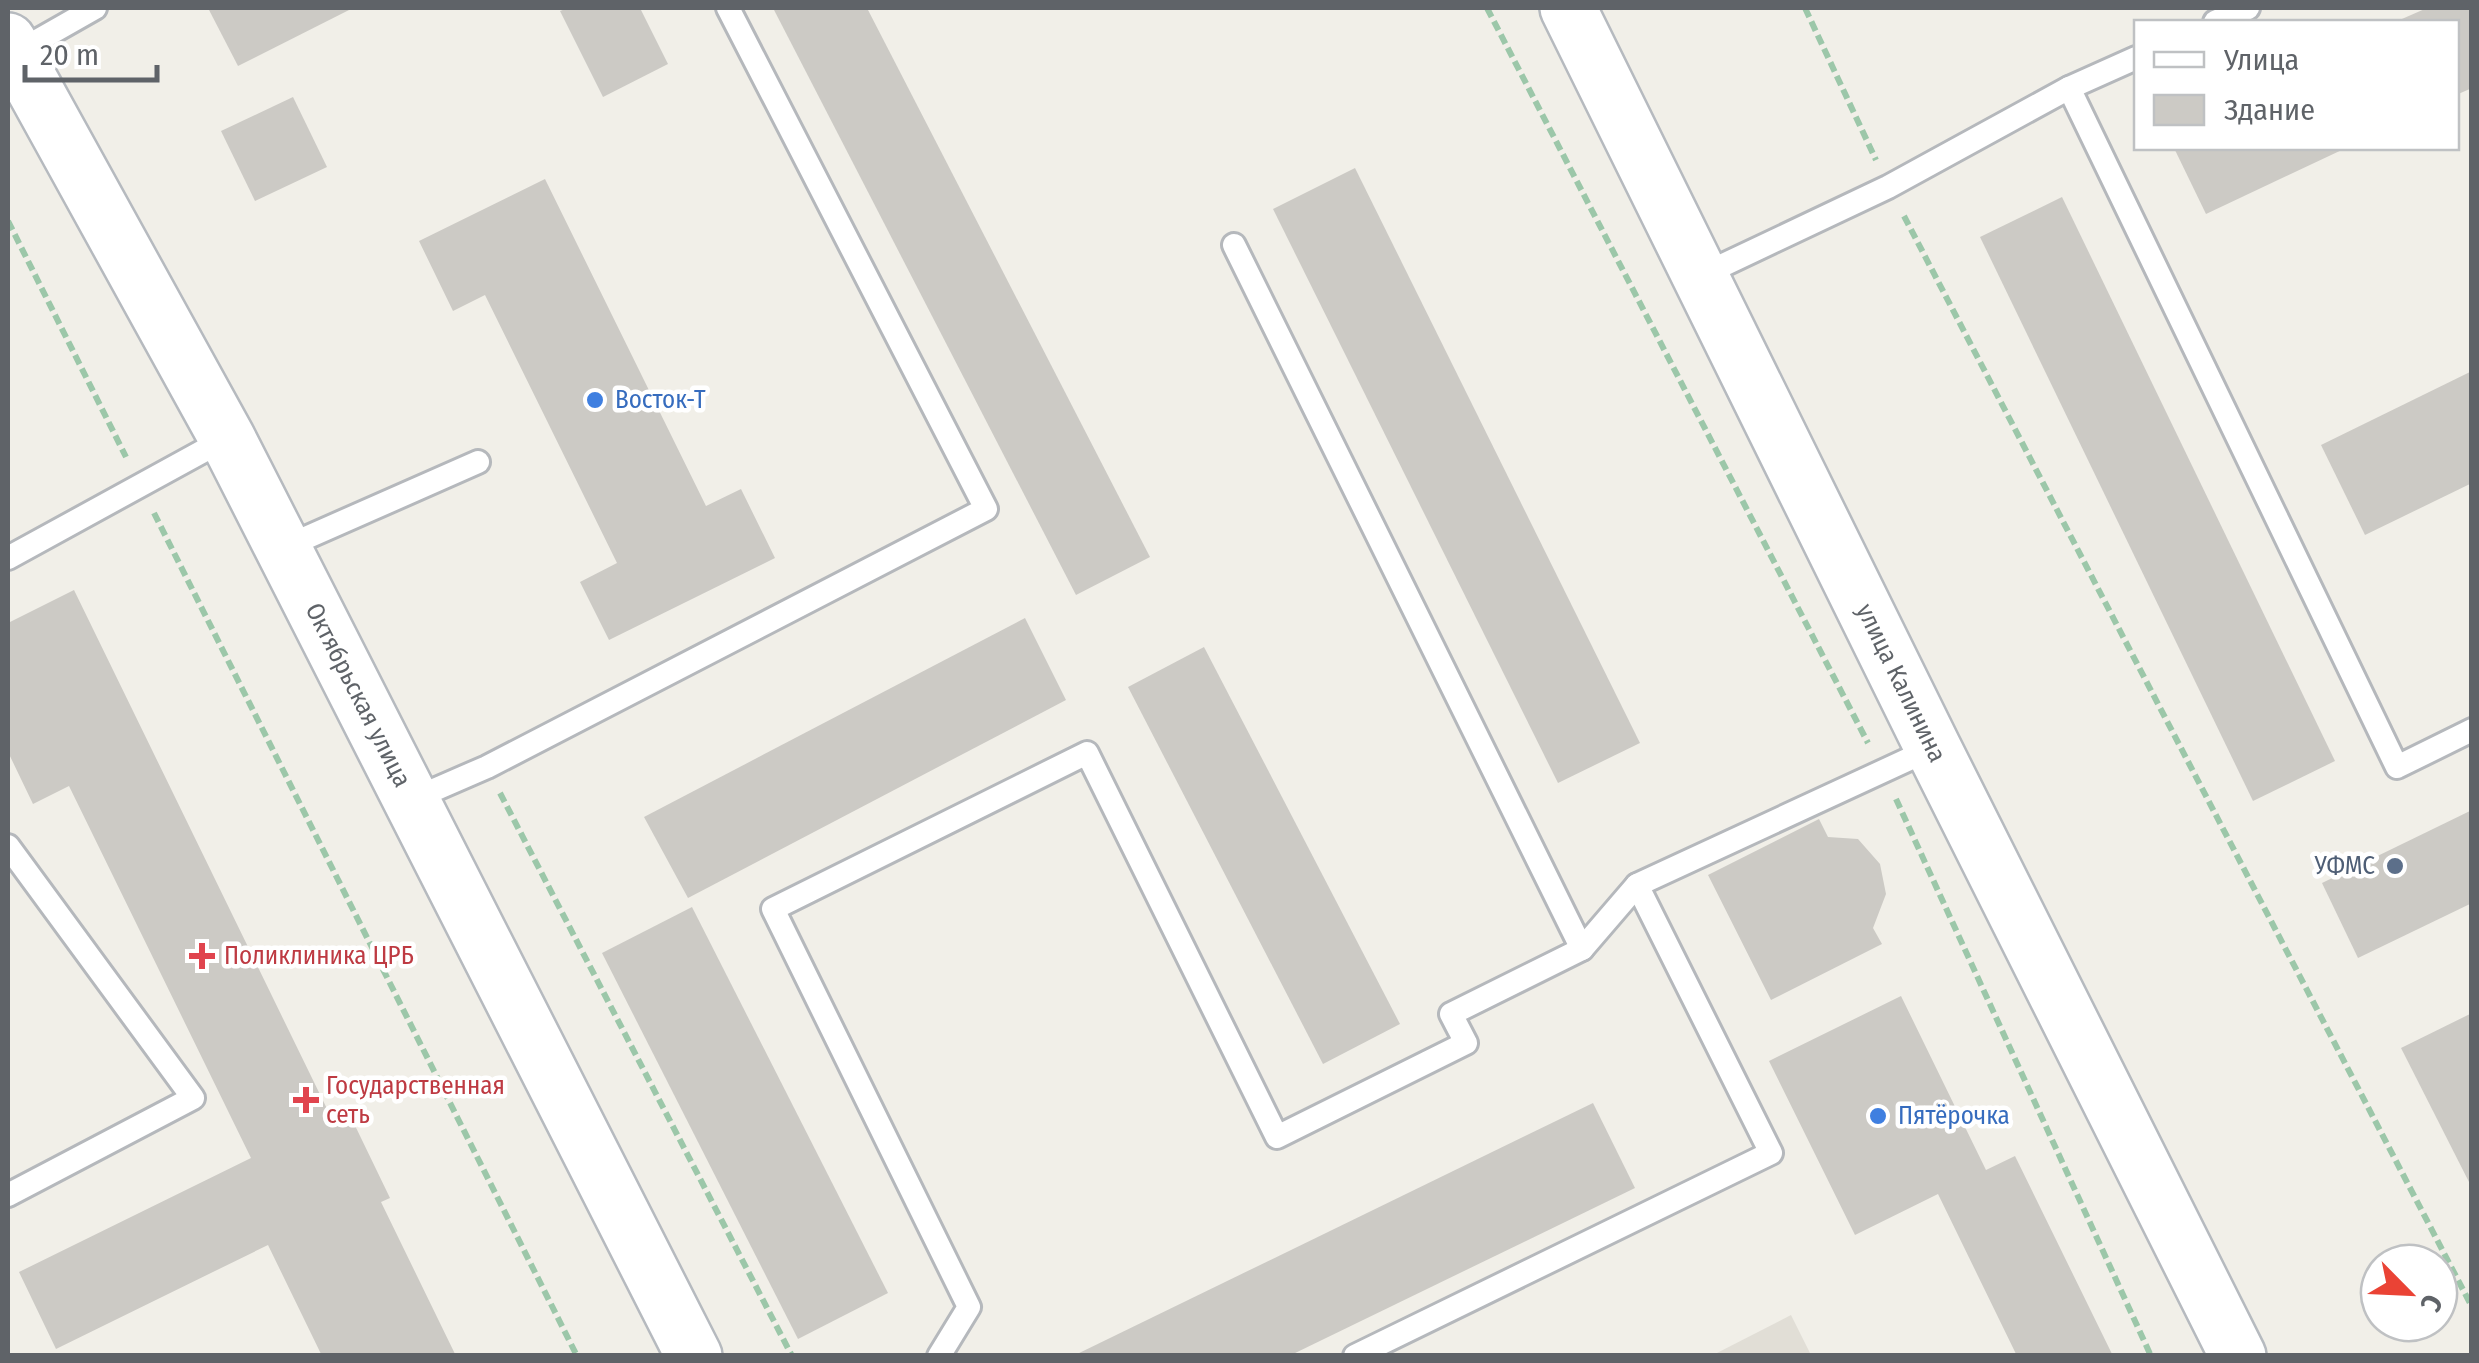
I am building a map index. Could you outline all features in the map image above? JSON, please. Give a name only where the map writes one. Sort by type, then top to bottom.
[{"type":"street","name":"улица Калинина","points":[[1568,8],[2238,1356]]},
{"type":"street","name":"Октябрьская улица","points":[[11,48],[227,438],[694,1356]]},
{"type":"lane","points":[[11,48],[95,8]]},
{"type":"lane","points":[[411,800],[487,767],[986,509],[728,8]]},
{"type":"lane","points":[[2220,20],[2248,8]]},
{"type":"lane","points":[[1700,276],[1888,186],[2069,88],[2134,59]]},
{"type":"lane","points":[[2069,88],[2398,767],[2472,730]]},
{"type":"lane","points":[[1234,244],[1582,949]]},
{"type":"lane","points":[[8,558],[227,438]]},
{"type":"lane","points":[[283,548],[478,462]]},
{"type":"lane","points":[[939,1356],[969,1307],[773,909],[1088,753],[1277,1137],[1466,1043],[1451,1014],[1582,949],[1637,886],[1933,748]]},
{"type":"lane","points":[[8,846],[193,1098],[8,1195]]},
{"type":"lane","points":[[1356,1356],[1770,1153],[1637,886]]},
{"type":"path","points":[[1487,8],[1882,770],[2151,1356]]},
{"type":"path","points":[[1805,8],[1888,186],[2472,1307]]},
{"type":"path","points":[[8,221],[578,1356]]},
{"type":"path","points":[[487,767],[792,1356]]},
{"type":"shaded area","points":[[1791,1315],[1811,1355],[1713,1355]]},
{"type":"building","points":[[208,8],[353,8],[238,66]]},
{"type":"building","points":[[640,8],[668,64],[603,97],[560,11]]},
{"type":"building","points":[[773,8],[867,8],[1150,557],[1076,595]]},
{"type":"building","points":[[2427,8],[2472,8],[2472,88],[2459,94],[2459,20],[2400,20]]},
{"type":"building","points":[[293,97],[327,167],[255,201],[221,131]]},
{"type":"building","points":[[2175,150],[2342,150],[2206,214]]},
{"type":"building","points":[[1355,168],[1640,743],[1558,783],[1273,209]]},
{"type":"building","name":"Восток-Т","points":[[545,179],[706,506],[741,489],[775,558],[609,640],[580,582],[617,563],[485,295],[453,311],[419,241]]},
{"type":"building","points":[[2062,197],[2335,761],[2253,801],[1980,237]]},
{"type":"building","points":[[2472,371],[2472,483],[2365,535],[2321,445]]},
{"type":"building","name":"Поликлиника ЦРБ","points":[[74,590],[331,1117],[347,1109],[390,1198],[381,1202],[456,1356],[322,1356],[268,1245],[56,1349],[19,1272],[251,1158],[69,786],[33,804],[8,752],[8,623]]},
{"type":"building","points":[[1025,618],[1066,700],[688,898],[644,817]]},
{"type":"building","points":[[1204,647],[1400,1024],[1323,1064],[1128,687]]},
{"type":"building","points":[[2472,810],[2472,903],[2358,958],[2322,883]]},
{"type":"building","points":[[1819,819],[1828,837],[1858,839],[1880,864],[1886,894],[1873,928],[1882,944],[1771,1000],[1708,875]]},
{"type":"building","points":[[692,907],[888,1293],[798,1339],[602,953]]},
{"type":"building","name":"Пятёрочка","points":[[1901,996],[1986,1170],[2015,1156],[2113,1356],[2017,1356],[1938,1194],[1855,1235],[1769,1061]]},
{"type":"building","points":[[2472,1013],[2472,1180],[2469,1182],[2401,1048]]},
{"type":"building","points":[[1593,1103],[1635,1188],[1289,1356],[1073,1356]]},
{"type":"place","name":"Восток-Т","points":[[595,400]]},
{"type":"place","name":"УФМС","points":[[2395,866]]},
{"type":"place","name":"Поликлиника ЦРБ","points":[[202,956]]},
{"type":"place","name":"Государственная сеть","points":[[306,1100]]},
{"type":"place","name":"Пятёрочка","points":[[1878,1116]]}]
